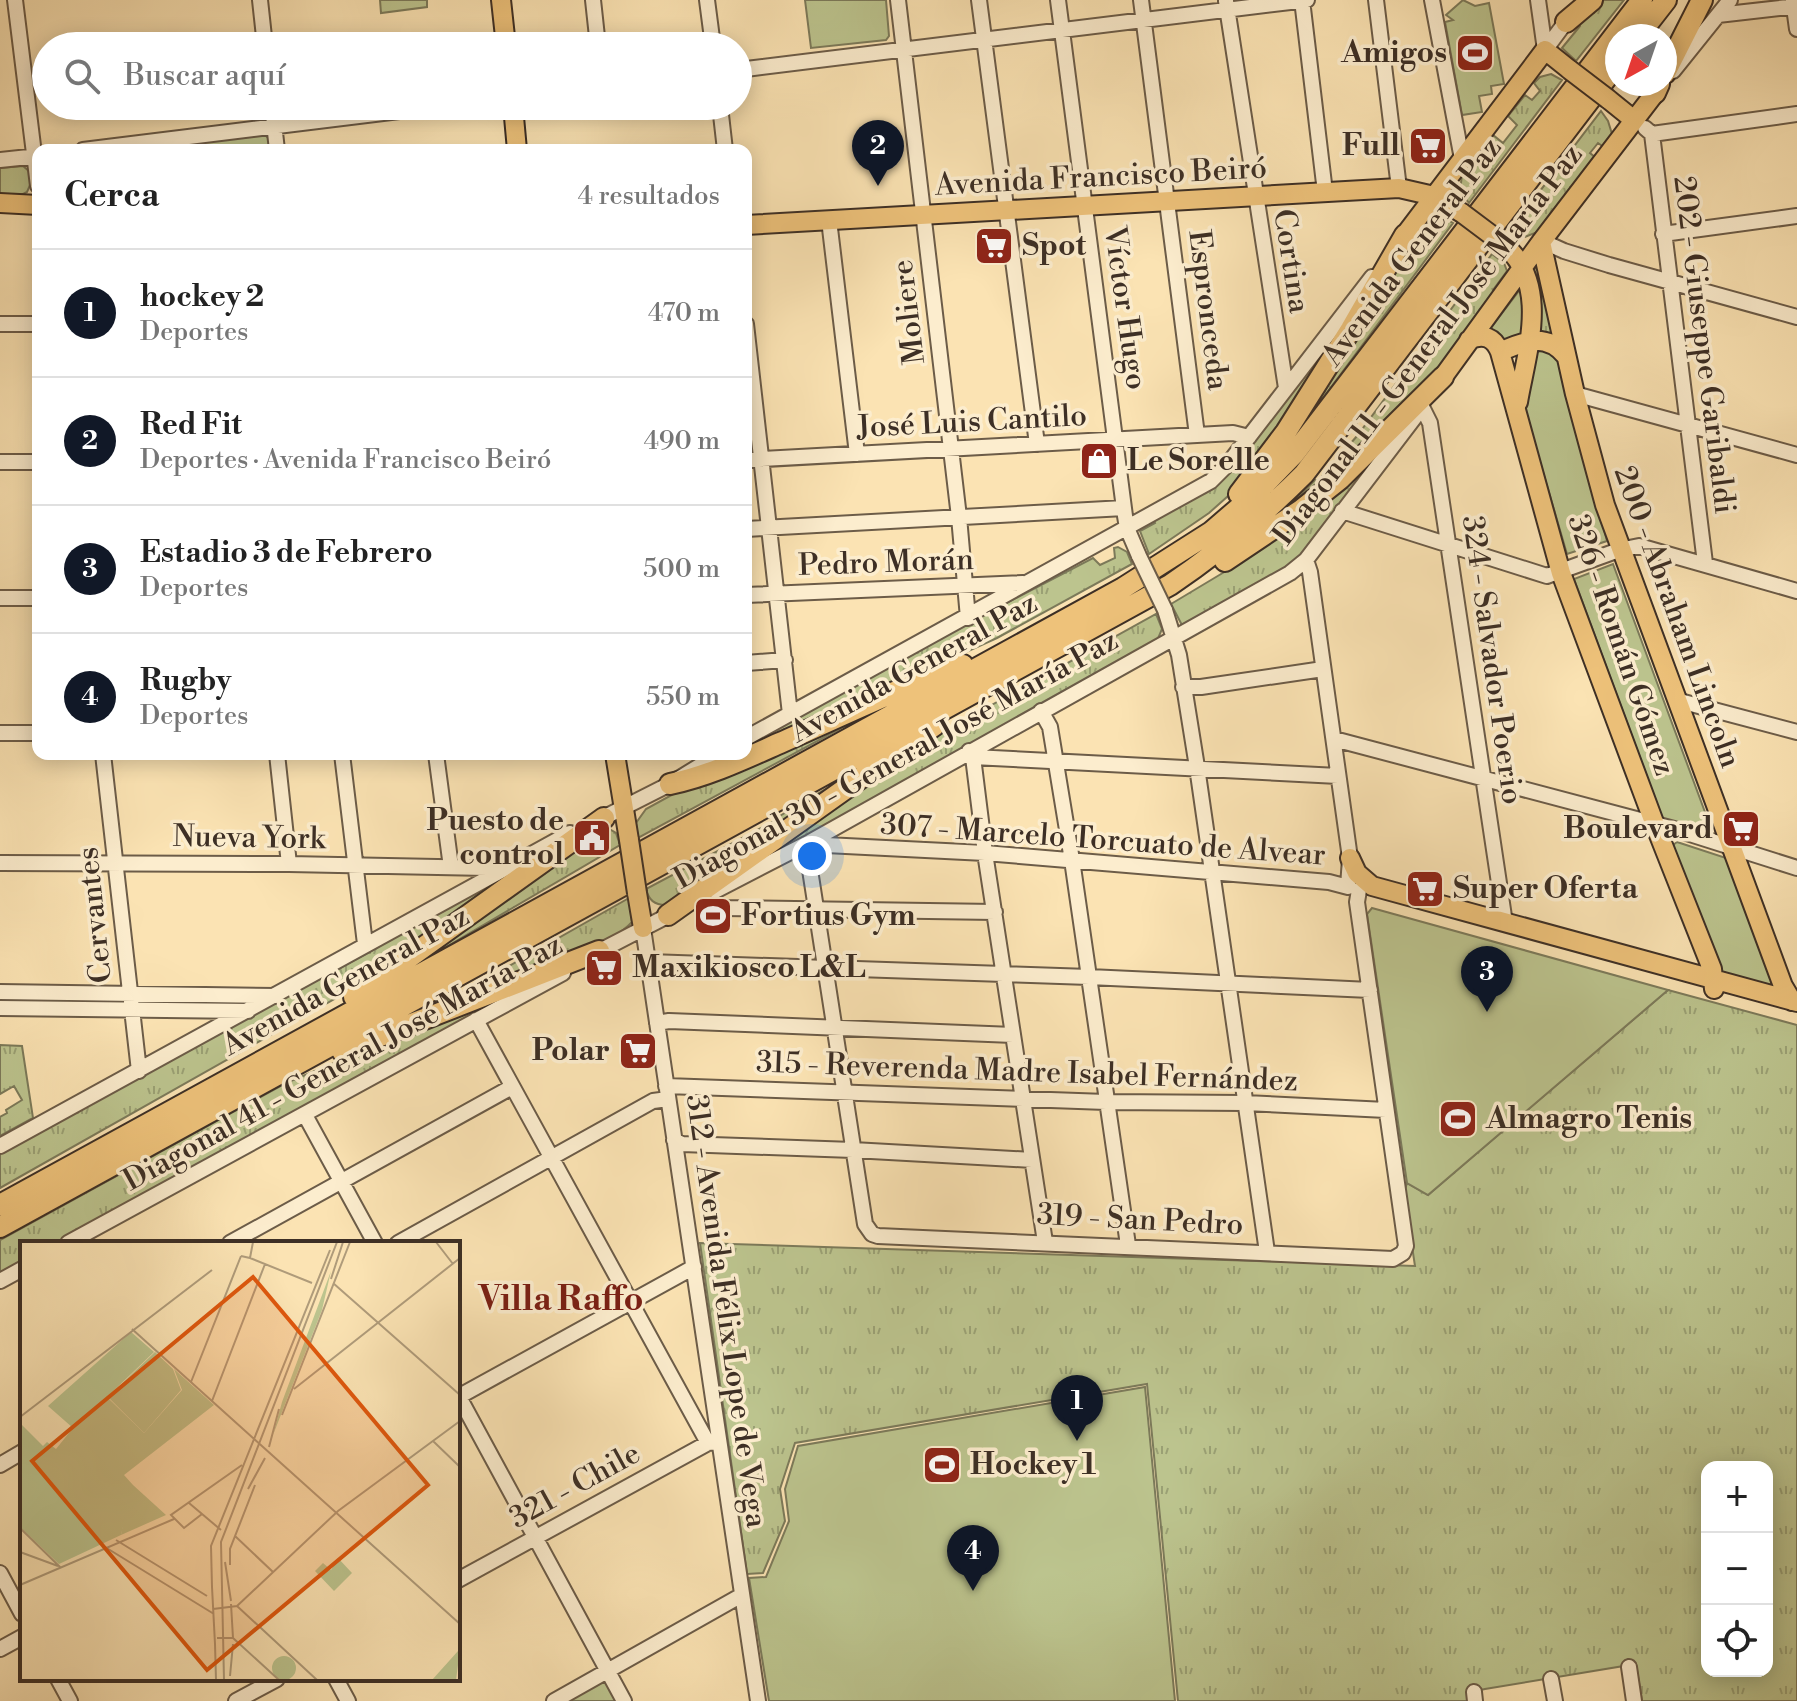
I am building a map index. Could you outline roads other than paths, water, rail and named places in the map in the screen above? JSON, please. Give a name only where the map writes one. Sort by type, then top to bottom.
[{"type":"highway","points":[[1566,22],[1592,0]]},
{"type":"highway","name":"Avenida General Paz","points":[[0,1227],[269,1068],[1123,588],[1194,544],[1253,496],[1294,454],[1642,0]]},
{"type":"highway","points":[[1647,24],[1666,0]]},
{"type":"highway","points":[[1677,49],[1702,0]]},
{"type":"highway","name":"Avenida General Paz","points":[[0,1205],[269,1068],[999,678],[1170,585],[1216,554],[1304,474],[1605,80]]},
{"type":"highway","points":[[1194,544],[1249,483],[1286,432],[1405,235]]},
{"type":"highway","points":[[1170,585],[1222,562],[1301,510],[1340,479],[1443,377]]},
{"type":"highway","points":[[752,756],[931,676],[1016,647]]},
{"type":"highway","points":[[668,915],[999,678]]},
{"type":"highway","points":[[670,784],[693,779],[741,760]]},
{"type":"highway","points":[[269,1068],[414,956],[604,818]]},
{"type":"highway","points":[[269,1068],[599,951]]},
{"type":"main road","points":[[501,0],[504,32]]},
{"type":"main road","points":[[1545,50],[1634,120]]},
{"type":"main road","name":"Avenida General Paz","points":[[1405,235],[1545,50]]},
{"type":"main road","name":"Diagonal 11 - General José María Paz","points":[[1443,377],[1652,96]]},
{"type":"main road","points":[[514,120],[516,144]]},
{"type":"main road","points":[[1399,188],[1426,183],[1456,167]]},
{"type":"main road","points":[[1456,167],[1451,188],[1458,210]]},
{"type":"main road","name":"Avenida Francisco Beiró","points":[[752,225],[1399,188],[1434,196],[1458,210],[1504,245],[1523,267]]},
{"type":"main road","points":[[0,203],[32,205]]},
{"type":"main road","points":[[1504,245],[1525,247],[1542,241]]},
{"type":"main road","name":"200 - Abraham Lincoln","points":[[1542,241],[1575,394],[1619,550],[1730,849],[1783,986],[1795,1005]]},
{"type":"main road","points":[[1516,410],[1533,309],[1523,267]]},
{"type":"main road","points":[[1469,340],[1487,337],[1495,342],[1500,352],[1529,341],[1548,341],[1566,356]]},
{"type":"main road","name":"326 - Román Gómez","points":[[1500,352],[1561,573],[1714,985]]},
{"type":"main road","points":[[616,760],[643,928]]},
{"type":"main road","points":[[1350,858],[1361,879],[1372,886],[1714,985]]},
{"type":"main road","points":[[1353,888],[1795,1005]]},
{"type":"street","points":[[15,0],[34,144]]},
{"type":"street","points":[[260,0],[263,32]]},
{"type":"street","points":[[593,0],[596,32]]},
{"type":"street","points":[[707,0],[711,32]]},
{"type":"street","name":"Moliere","points":[[898,0],[959,517],[968,618]]},
{"type":"street","points":[[979,0],[1037,444]]},
{"type":"street","name":"Víctor Hugo","points":[[1058,0],[1127,528],[1165,610],[1174,637],[1213,872],[1267,1252]]},
{"type":"street","name":"Espronceda","points":[[1141,0],[1197,435]]},
{"type":"street","points":[[752,68],[1062,30],[1226,5],[1304,0],[1325,192]]},
{"type":"street","points":[[1376,0],[1399,188]]},
{"type":"street","points":[[1432,0],[1456,167]]},
{"type":"street","points":[[1538,0],[1545,50]]},
{"type":"street","name":"Avenida General Paz","points":[[1545,50],[1581,0]]},
{"type":"street","name":"Diagonal 11 - General José María Paz","points":[[1677,64],[1730,0]]},
{"type":"street","points":[[1718,15],[1794,4],[1797,29]]},
{"type":"street","name":"Cortina","points":[[1226,5],[1286,388]]},
{"type":"street","points":[[1634,120],[1652,134],[1797,114]]},
{"type":"street","points":[[273,120],[276,144]]},
{"type":"street","points":[[129,144],[318,120]]},
{"type":"street","points":[[722,120],[724,144]]},
{"type":"street","name":"202 - Giuseppe Garibaldi","points":[[1652,134],[1705,563]]},
{"type":"street","points":[[0,160],[32,156]]},
{"type":"street","points":[[1663,234],[1797,216]]},
{"type":"street","points":[[829,220],[857,454]]},
{"type":"street","name":"Avenida General Paz","points":[[752,735],[1211,481],[1249,437],[1405,235]]},
{"type":"street","points":[[1542,241],[1564,251],[1797,317]]},
{"type":"street","points":[[0,324],[32,324]]},
{"type":"street","points":[[752,372],[790,714]]},
{"type":"street","name":"Diagonal 11 - General José María Paz","points":[[1174,637],[1280,579],[1306,560],[1443,377]]},
{"type":"street","points":[[1575,394],[1797,455]]},
{"type":"street","name":"324 - Salvador Poerio","points":[[1422,407],[1430,423],[1505,923]]},
{"type":"street","name":"José Luis Cantilo","points":[[752,460],[1233,433],[1249,437]]},
{"type":"street","points":[[0,462],[32,462]]},
{"type":"street","points":[[752,528],[1124,508]]},
{"type":"street","points":[[1342,511],[1547,576],[1639,546],[1797,591]]},
{"type":"street","points":[[1306,560],[1386,1110]]},
{"type":"street","name":"Pedro Morán","points":[[752,595],[1027,583]]},
{"type":"street","points":[[0,598],[32,598]]},
{"type":"street","name":"Diagonal 30 - General José María Paz","points":[[643,928],[971,754],[1174,637]]},
{"type":"street","points":[[752,663],[785,660]]},
{"type":"street","points":[[1183,687],[1323,669]]},
{"type":"street","points":[[1676,700],[1797,732]]},
{"type":"street","points":[[1041,711],[1050,727],[1072,860],[1128,1245]]},
{"type":"street","points":[[0,733],[32,733]]},
{"type":"street","points":[[1334,739],[1703,838],[1797,868]]},
{"type":"street","points":[[1045,1242],[971,754],[1338,776]]},
{"type":"street","name":"Cervantes","points":[[104,760],[139,1071]]},
{"type":"street","points":[[278,760],[289,864]]},
{"type":"street","points":[[343,760],[365,944]]},
{"type":"street","points":[[437,760],[451,867]]},
{"type":"street","name":"Avenida General Paz","points":[[0,1146],[497,872],[625,808],[709,760]]},
{"type":"street","points":[[806,844],[853,1150]]},
{"type":"street","name":"307 - Marcelo Torcuato de Alvear","points":[[806,844],[985,853],[1329,882],[1353,888]]},
{"type":"street","name":"Nueva York","points":[[0,863],[356,865],[487,868],[497,872]]},
{"type":"street","points":[[694,902],[722,908],[995,912]]},
{"type":"street","name":"Diagonal 41 - General José María Paz","points":[[94,1236],[643,928]]},
{"type":"street","name":"312 - Avenida Félix Lope de Vega","points":[[643,928],[694,1267],[713,1442],[758,1701]]},
{"type":"street","points":[[649,962],[1370,990]]},
{"type":"street","points":[[0,992],[276,996]]},
{"type":"street","points":[[0,1008],[249,1011]]},
{"type":"street","points":[[476,1020],[713,1442]]},
{"type":"street","points":[[657,1023],[669,1021],[1013,1035]]},
{"type":"street","points":[[234,1241],[512,1087]]},
{"type":"street","name":"315 - Reverenda Madre Isabel Fernández","points":[[402,1241],[667,1092],[843,1092],[1386,1110]]},
{"type":"street","name":"319 - San Pedro","points":[[853,1150],[867,1230],[878,1236],[1393,1259],[1403,1253],[1406,1246],[1386,1110]]},
{"type":"street","points":[[305,1115],[374,1241]]},
{"type":"street","points":[[674,1140],[682,1144],[1032,1160]]},
{"type":"street","points":[[460,1395],[694,1267]]},
{"type":"street","points":[[0,1281],[20,1270]]},
{"type":"street","points":[[460,1400],[624,1701]]},
{"type":"street","name":"321 - Chile","points":[[460,1579],[713,1442]]},
{"type":"street","points":[[0,1465],[20,1453]]},
{"type":"street","points":[[0,1573],[20,1610]]},
{"type":"street","points":[[554,1701],[742,1595]]},
{"type":"street","points":[[0,1649],[20,1638]]},
{"type":"street","points":[[1629,1667],[1634,1701]]},
{"type":"street","points":[[1551,1679],[1555,1701]]},
{"type":"street","points":[[59,1681],[70,1701]]},
{"type":"street","points":[[236,1701],[273,1681]]},
{"type":"street","points":[[337,1681],[348,1701]]},
{"type":"place","name":"Amigos","points":[[1475,53]]},
{"type":"place","name":"Full","points":[[1428,146]]},
{"type":"place","name":"Red Fit","points":[[878,186]]},
{"type":"place","name":"Spot","points":[[994,246]]},
{"type":"place","name":"Le Sorelle","points":[[1099,461]]},
{"type":"place","name":"Boulevard","points":[[1741,829]]},
{"type":"place","name":"Puesto de control","points":[[592,838]]},
{"type":"place","name":"Super Oferta","points":[[1425,889]]},
{"type":"place","name":"Fortius Gym","points":[[713,916]]},
{"type":"place","name":"Maxikiosco L&L","points":[[604,968]]},
{"type":"place","name":"Estadio 3 de Febrero","points":[[1487,1012]]},
{"type":"place","name":"Polar","points":[[638,1051]]},
{"type":"place","name":"Almagro Tenis","points":[[1458,1119]]},
{"type":"place","name":"hockey 2","points":[[1077,1441]]},
{"type":"place","name":"Hockey 1","points":[[942,1465]]},
{"type":"place","name":"Rugby","points":[[973,1591]]},
{"type":"district","name":"Villa Raffo","points":[[561,1300]]}]
